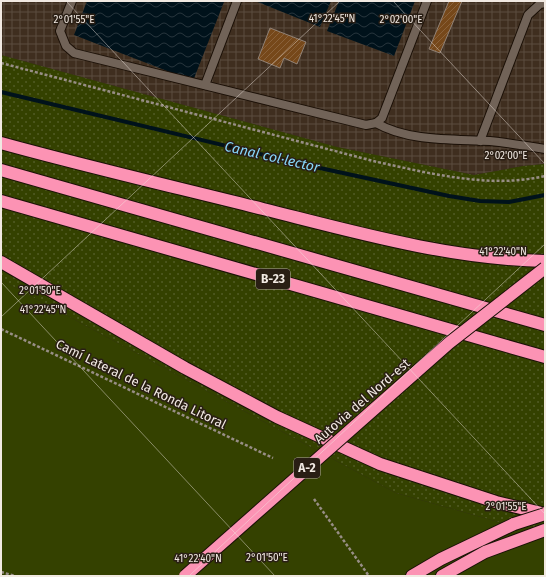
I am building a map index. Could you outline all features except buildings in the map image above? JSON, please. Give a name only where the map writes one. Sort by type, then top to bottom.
[{"type":"highway","points":[[1,143],[348,230],[448,252],[545,261]]},
{"type":"highway","name":"B-23","points":[[1,170],[545,325]]},
{"type":"highway","name":"B-23","points":[[1,201],[545,357]]},
{"type":"highway","points":[[1,262],[185,368],[277,418],[380,464],[496,502],[545,514]]},
{"type":"highway","name":"Autovia del Nord-est","points":[[184,576],[449,342],[545,268]]},
{"type":"highway","points":[[412,576],[441,558],[514,524],[545,514]]},
{"type":"highway","points":[[446,574],[485,552],[545,530]]},
{"type":"lane","points":[[72,1],[60,31],[66,46],[74,53],[366,125],[376,123],[382,118],[427,1]]},
{"type":"lane","points":[[205,85],[237,1]]},
{"type":"lane","points":[[480,141],[528,16],[540,4],[545,3]]},
{"type":"lane","points":[[376,123],[393,130],[421,136],[545,149]]},
{"type":"path","points":[[1,63],[373,161],[416,170],[447,176],[492,180],[545,176]]},
{"type":"path","name":"Camí Lateral de la Ronda Litoral","points":[[1,329],[273,458]]},
{"type":"path","points":[[314,499],[369,576]]},
{"type":"path","points":[[1,572],[16,576]]},
{"type":"shaded area","points":[[1,1],[545,1],[545,164],[523,166],[474,175],[337,147],[1,55]]},
{"type":"green space","points":[[1,55],[337,147],[474,175],[523,166],[545,164],[545,535],[396,493],[1,280]]},
{"type":"green space","points":[[1,280],[396,493],[545,535],[545,576],[1,576]]},
{"type":"water","points":[[87,1],[224,2],[193,81],[74,35]]},
{"type":"water","points":[[255,1],[331,1],[320,27]]},
{"type":"water","points":[[339,1],[415,1],[394,56],[327,31]]},
{"type":"waterway","name":"Canal col·lector","points":[[1,92],[306,165],[449,196],[480,201],[509,202],[545,195]]}]
